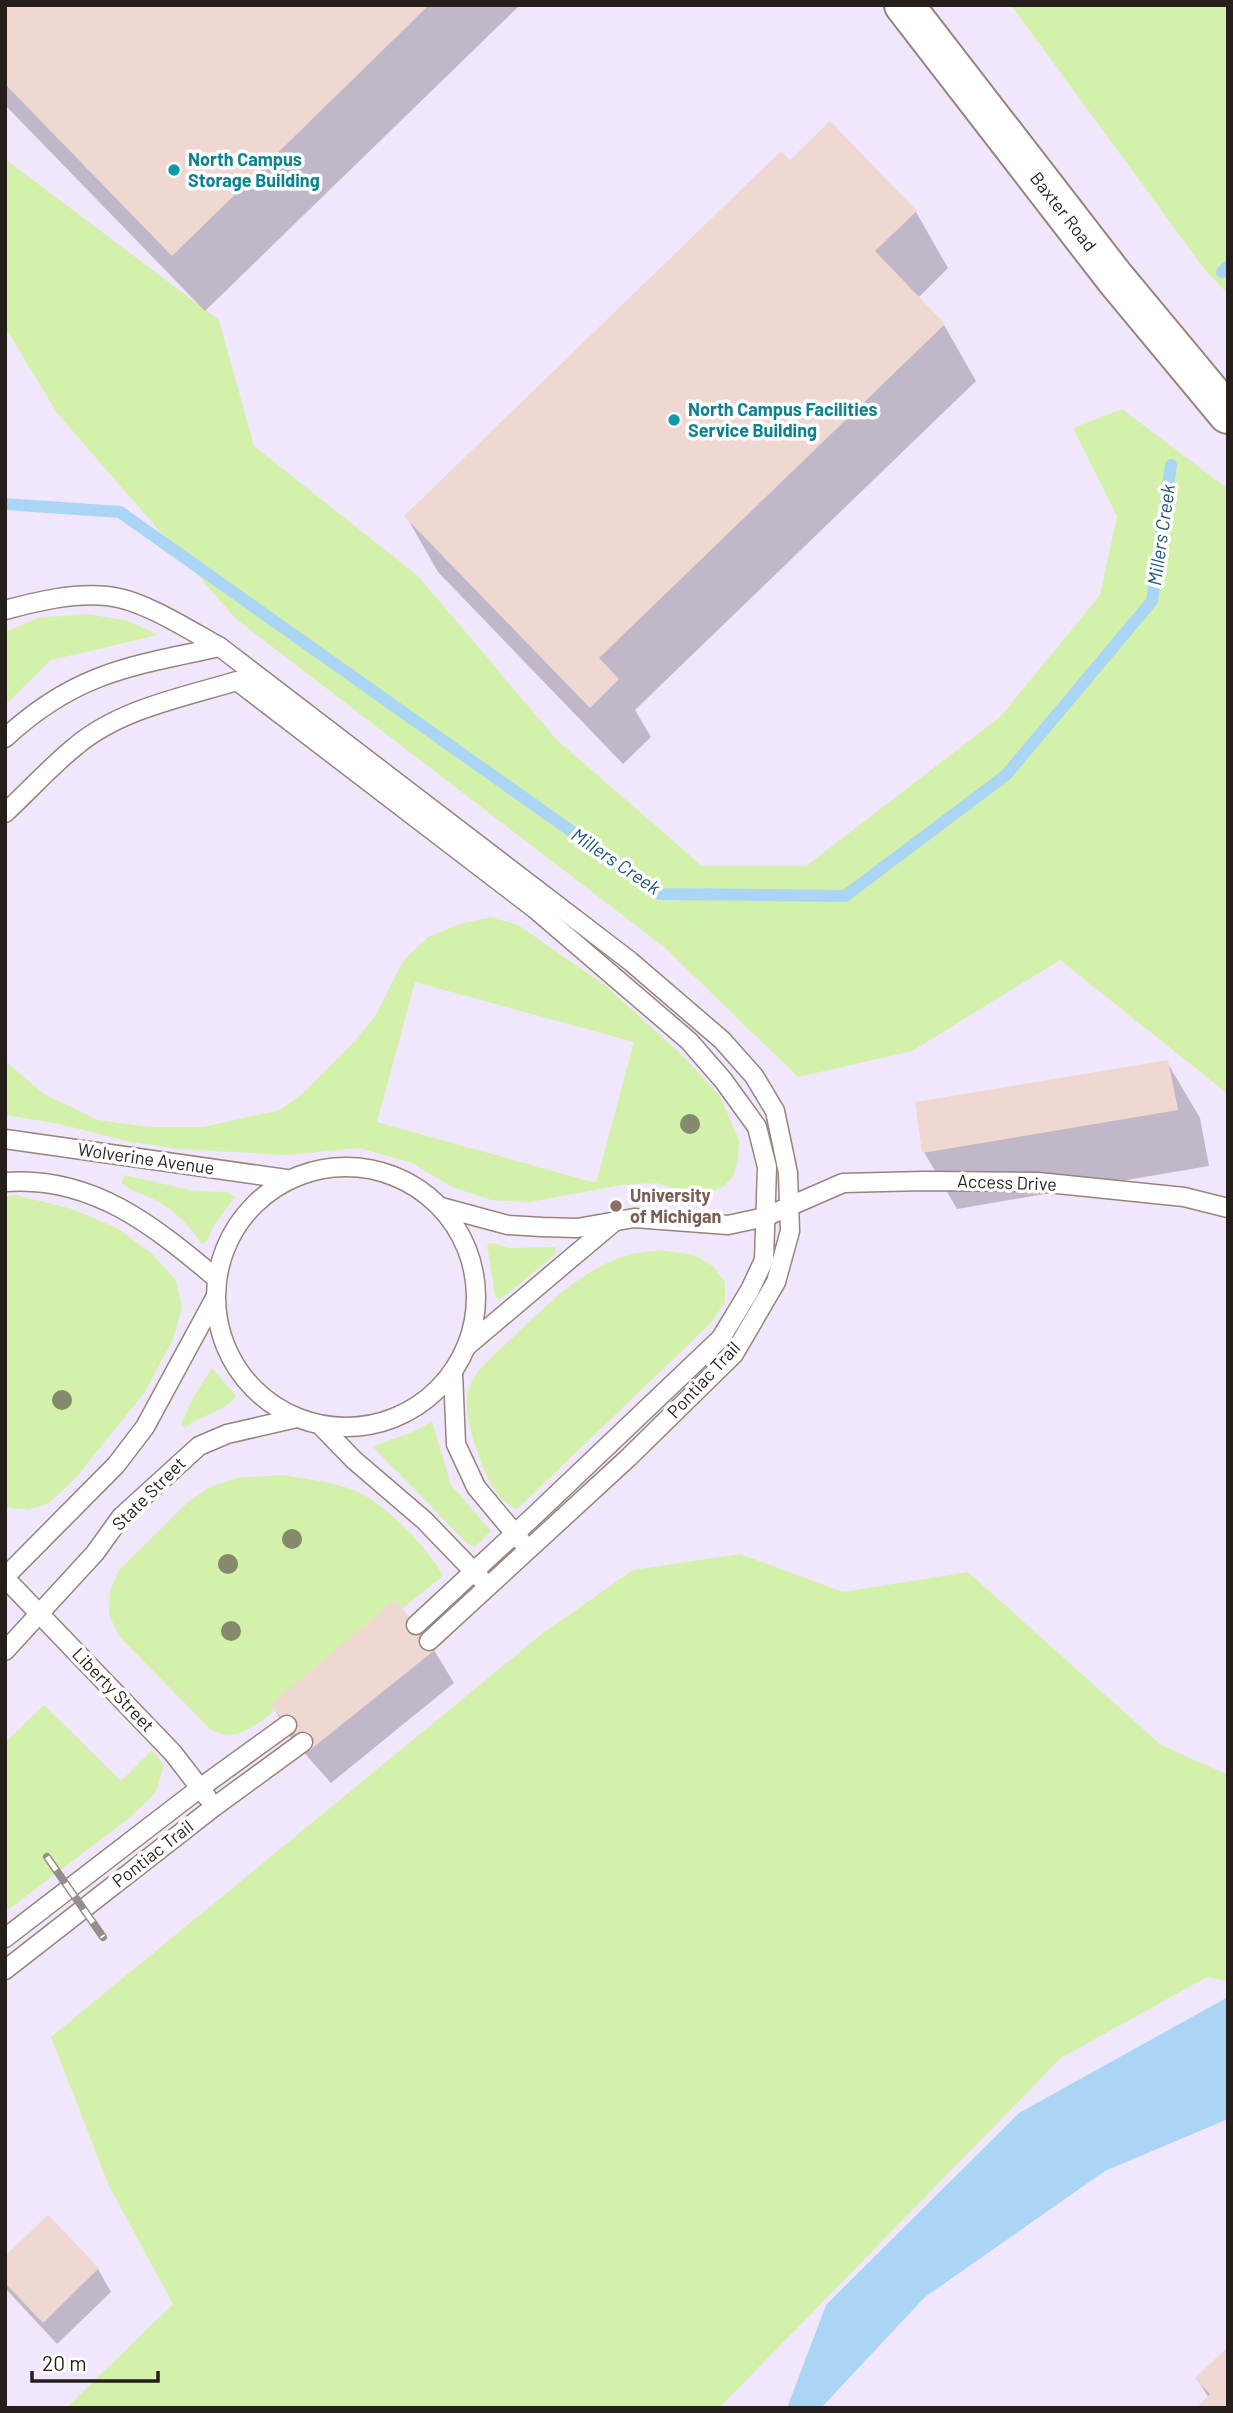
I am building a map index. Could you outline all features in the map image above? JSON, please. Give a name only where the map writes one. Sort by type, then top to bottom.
[{"type":"street","name":"Baxter Road","points":[[904,5],[1115,278],[1228,414]]},
{"type":"lane","name":"Pontiac Trail","points":[[5,610],[51,598],[108,596],[154,610],[220,647],[631,961],[722,1040],[754,1076],[775,1111],[788,1172],[790,1231],[776,1282],[734,1354],[628,1458],[429,1641]]},
{"type":"lane","points":[[5,738],[54,698],[82,683],[127,666],[220,647]]},
{"type":"lane","points":[[5,813],[77,745],[124,717],[237,681],[535,909],[689,1041],[723,1080],[757,1127],[767,1167],[764,1260],[750,1290],[721,1338],[416,1625]]},
{"type":"lane","name":"Wolverine Avenue","points":[[5,1139],[286,1180]]},
{"type":"lane","points":[[340,1166],[368,1168],[395,1175],[419,1189],[441,1207],[458,1231],[471,1258],[476,1288],[475,1318],[467,1346],[453,1373],[432,1395],[399,1416],[380,1423],[351,1428],[320,1425],[297,1418],[268,1402],[244,1379],[226,1350],[217,1320],[216,1278],[224,1248],[239,1220],[261,1197],[286,1180],[313,1170],[340,1166]]},
{"type":"lane","points":[[5,1182],[24,1181],[62,1186],[103,1198],[149,1225],[216,1278]]},
{"type":"lane","name":"Access Drive","points":[[790,1206],[843,1184],[925,1181],[1038,1182],[1184,1197],[1228,1208]]},
{"type":"lane","points":[[441,1207],[508,1225],[576,1228],[634,1218],[728,1225],[765,1217],[790,1206]]},
{"type":"lane","points":[[467,1346],[614,1222]]},
{"type":"lane","points":[[5,1578],[116,1465],[145,1427],[215,1298]]},
{"type":"lane","points":[[453,1373],[456,1444],[476,1487],[529,1549]]},
{"type":"lane","name":"State Street","points":[[5,1651],[95,1552],[121,1517],[199,1446],[227,1434],[297,1418]]},
{"type":"lane","points":[[320,1425],[354,1460],[424,1520],[489,1587]]},
{"type":"lane","name":"Liberty Street","points":[[5,1578],[173,1753],[214,1807]]},
{"type":"lane","points":[[5,1938],[200,1788],[287,1725]]},
{"type":"lane","name":"Pontiac Trail","points":[[5,1970],[214,1807],[303,1742]]},
{"type":"shaded area","name":"University of Michigan","points":[[5,5],[1228,5],[1228,2408],[5,2408]]},
{"type":"green space","points":[[1011,5],[1228,5],[1228,294],[1205,270]]},
{"type":"green space","points":[[5,159],[219,320],[254,446],[418,576],[557,740],[702,866],[806,866],[1000,717],[1100,595],[1117,516],[1073,428],[1122,409],[1228,489],[1228,1094],[1060,960],[912,1051],[798,1077],[664,947],[236,619],[57,413],[5,327]]},
{"type":"green space","points":[[87,614],[129,621],[158,635],[51,660],[5,705],[5,632],[38,618]]},
{"type":"green space","points":[[491,917],[518,925],[606,986],[685,1058],[720,1096],[739,1140],[738,1161],[733,1176],[724,1186],[710,1193],[689,1192],[656,1183],[621,1185],[530,1202],[491,1200],[452,1187],[412,1163],[359,1148],[286,1155],[178,1149],[126,1141],[60,1124],[5,1115],[5,1061],[44,1094],[98,1120],[149,1127],[203,1127],[280,1110],[303,1093],[353,1043],[376,1015],[403,961],[428,937],[460,924]],"holes":[[[415,982],[634,1042],[596,1183],[377,1122]]]},
{"type":"green space","points":[[124,1175],[195,1191],[227,1192],[235,1197],[214,1225],[207,1241],[201,1244],[192,1230],[173,1212],[122,1183]]},
{"type":"green space","points":[[16,1195],[72,1209],[117,1228],[151,1253],[176,1280],[182,1308],[173,1339],[145,1392],[73,1481],[49,1503],[28,1510],[5,1507],[5,1197]]},
{"type":"green space","points":[[494,1243],[509,1248],[555,1247],[556,1254],[500,1300],[495,1296],[487,1244]]},
{"type":"green space","points":[[659,1250],[694,1255],[713,1266],[725,1282],[725,1302],[712,1322],[517,1509],[510,1506],[489,1481],[474,1441],[467,1410],[472,1381],[490,1358],[580,1279],[611,1261],[632,1254]]},
{"type":"green space","points":[[212,1368],[236,1396],[226,1406],[185,1428],[181,1424]]},
{"type":"green space","points":[[432,1421],[451,1485],[491,1531],[475,1547],[468,1544],[373,1447],[418,1430]]},
{"type":"green space","points":[[283,1475],[340,1486],[369,1498],[406,1529],[428,1553],[443,1576],[263,1720],[238,1734],[218,1733],[210,1729],[119,1636],[109,1615],[110,1591],[119,1570],[189,1501],[210,1487],[237,1478]]},
{"type":"green space","points":[[740,1554],[843,1592],[968,1572],[1161,1745],[1228,1775],[1228,1981],[1207,1977],[1061,2058],[719,2408],[66,2408],[173,2304],[109,2186],[51,2037],[543,1633],[633,1570]]},
{"type":"green space","points":[[44,1705],[121,1781],[152,1750],[164,1765],[156,1792],[128,1819],[5,1912],[5,1743]]},
{"type":"water","points":[[1228,1997],[1228,2119],[1105,2171],[925,2297],[821,2408],[787,2408],[826,2305],[1019,2113]]},
{"type":"building","name":"North Campus Storage Building","points":[[5,5],[429,5],[172,256],[5,84]]},
{"type":"building","name":"North Campus Facilities Service Building","points":[[830,121],[917,211],[875,251],[945,324],[599,658],[619,679],[590,708],[404,516],[781,151],[790,160]]},
{"type":"building","points":[[1168,1060],[1178,1110],[922,1153],[915,1102]]},
{"type":"building","points":[[395,1600],[436,1649],[310,1750],[270,1705]]},
{"type":"building","points":[[48,2215],[99,2268],[43,2323],[5,2283],[5,2256]]},
{"type":"building","points":[[1228,2347],[1228,2408],[1196,2408],[1210,2394],[1195,2378]]},
{"type":"waterway","name":"Millers Creek","points":[[1222,272],[1228,266]]},
{"type":"waterway","name":"Millers Creek","points":[[5,504],[120,512],[660,894],[845,896],[1006,775],[1152,601],[1171,465]]},
{"type":"railway","points":[[47,1857],[103,1937]]},
{"type":"place","name":"North Campus Storage Building","points":[[174,170]]},
{"type":"place","name":"North Campus Facilities Service Building","points":[[674,420]]},
{"type":"place","name":"University of Michigan","points":[[616,1206]]}]
